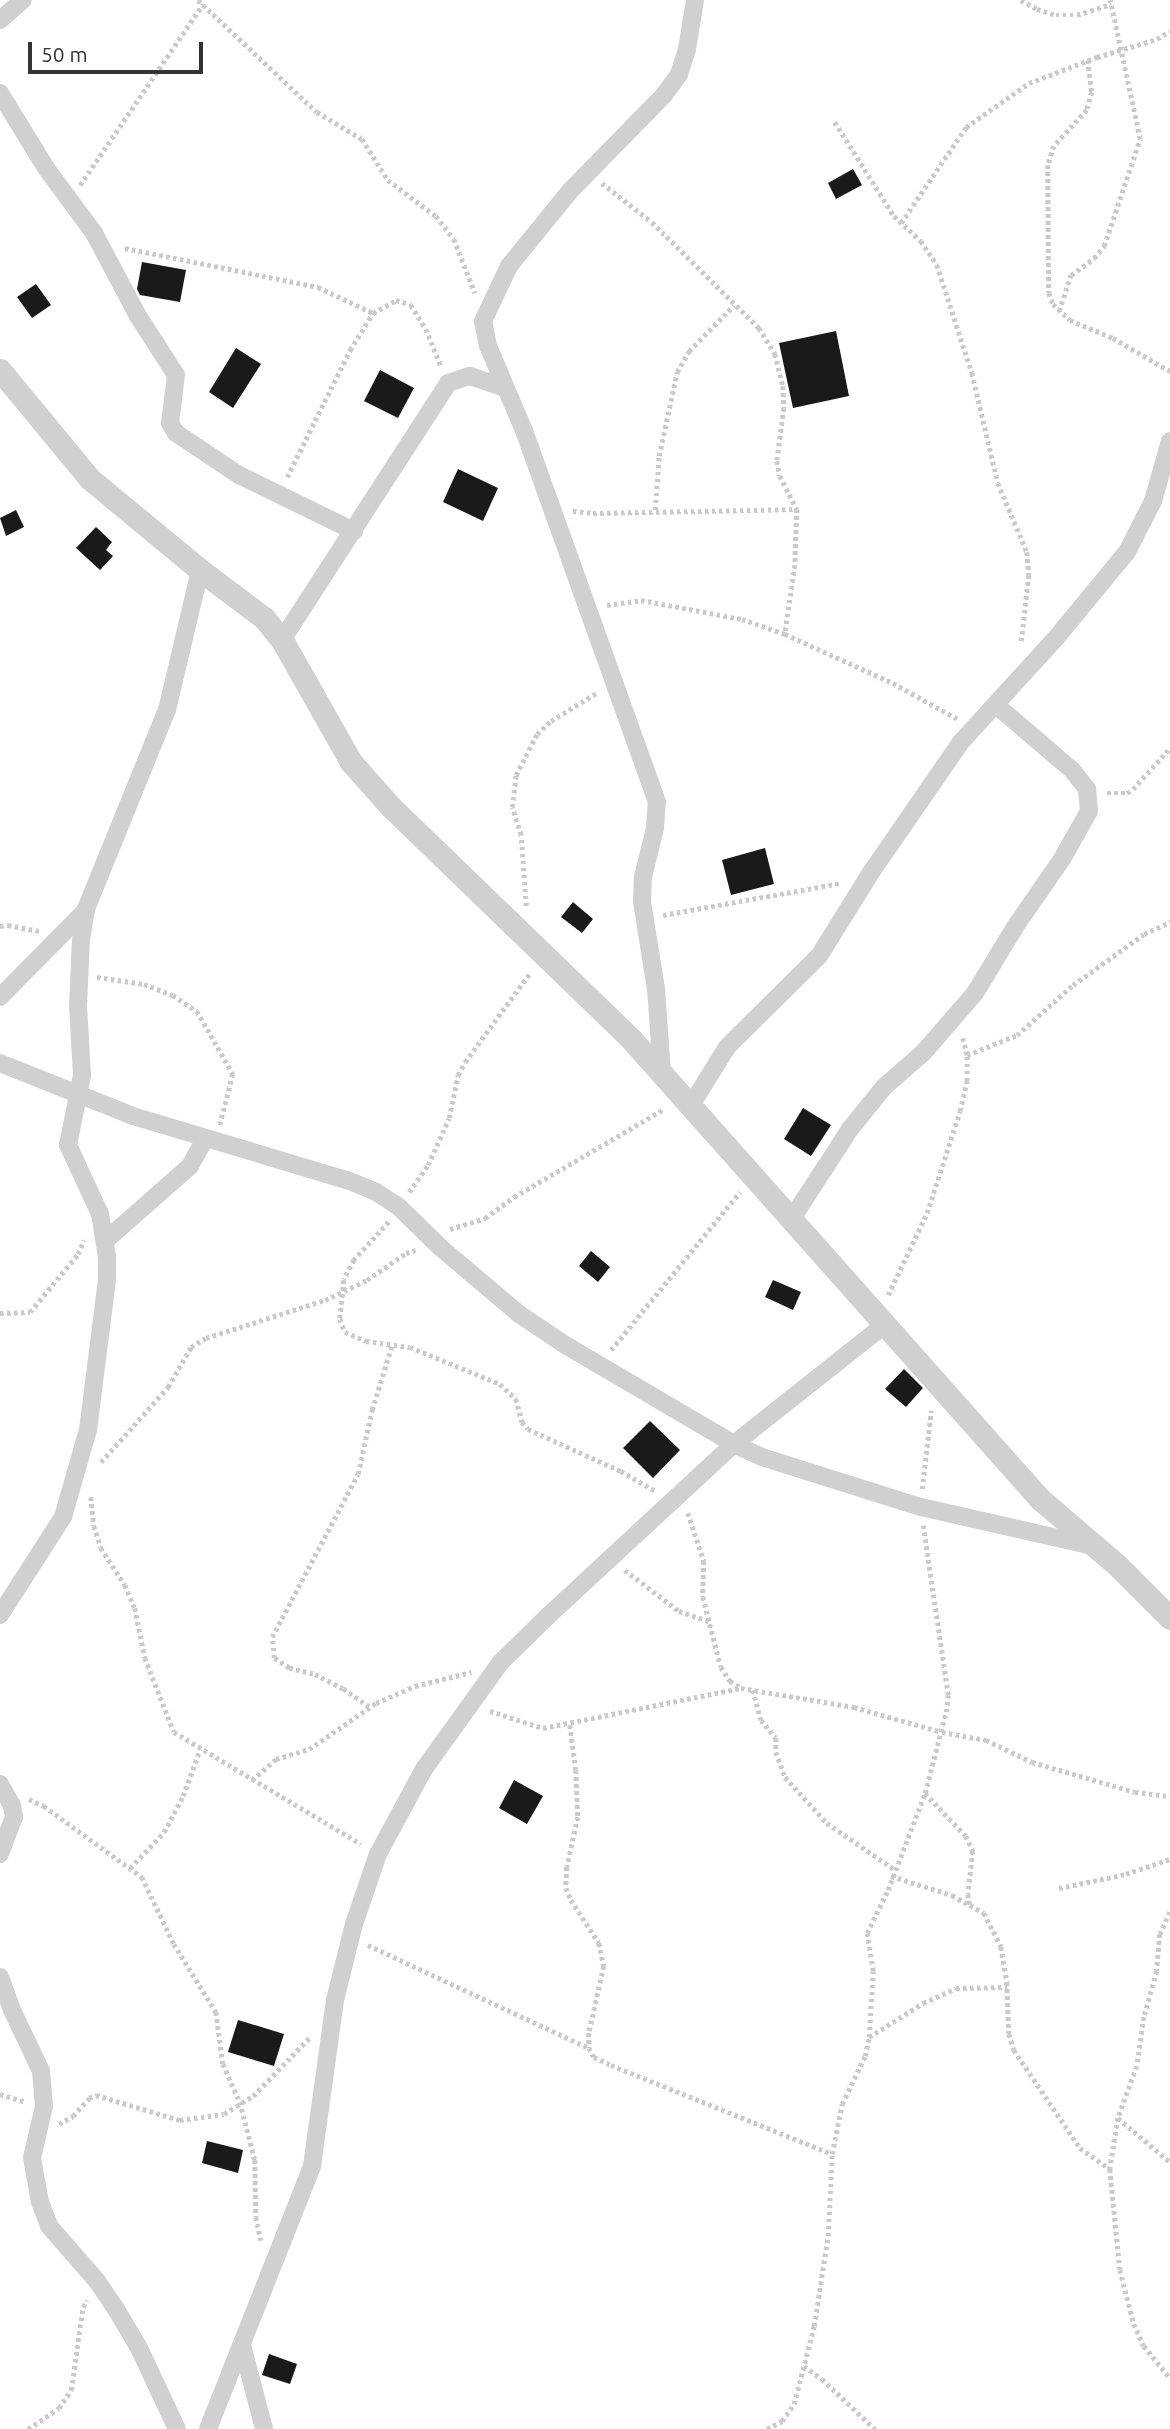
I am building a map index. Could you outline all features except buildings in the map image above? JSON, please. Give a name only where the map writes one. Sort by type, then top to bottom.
[{"type":"street","points":[[0,20],[23,0]]},
{"type":"street","points":[[662,1074],[656,989],[645,918],[643,877],[655,828],[657,802],[525,433],[488,346],[483,321],[509,266],[589,172],[664,95],[679,74],[687,49],[695,0]]},
{"type":"street","points":[[0,93],[100,244],[138,316],[176,375],[170,424],[176,433],[239,475],[277,496],[354,531]]},
{"type":"street","points":[[0,370],[90,479],[200,570],[264,618],[282,640],[351,762],[425,842],[632,1040],[756,1176],[791,1220],[1040,1499],[1117,1565],[1170,1618]]},
{"type":"street","points":[[282,640],[448,383],[470,376],[505,388]]},
{"type":"street","points":[[687,1103],[727,1047],[819,956],[872,871],[961,742],[1127,552],[1153,500],[1170,441]]},
{"type":"street","points":[[0,1615],[58,1527],[79,1470],[88,1430],[107,1280],[105,1241],[94,1198],[68,1145],[82,1053],[79,974],[86,909],[167,710],[200,570]]},
{"type":"street","points":[[791,1220],[849,1129],[884,1087],[923,1054],[975,993],[1017,924],[1062,859],[1089,811],[1087,789],[1072,770],[996,705]]},
{"type":"street","points":[[0,997],[86,909]]},
{"type":"street","points":[[0,1063],[133,1116],[209,1141],[347,1180],[401,1209],[441,1248],[519,1314],[599,1365],[734,1444],[762,1457],[921,1507],[1092,1546]]},
{"type":"street","points":[[105,1241],[190,1166],[209,1141]]},
{"type":"street","points":[[208,2429],[312,2166],[334,2016],[351,1937],[378,1854],[424,1769],[467,1705],[496,1669],[675,1497],[881,1321]]},
{"type":"street","points":[[1,1786],[12,1805],[14,1817],[2,1840]]},
{"type":"street","points":[[0,1977],[12,2010],[41,2071],[44,2106],[32,2158],[49,2226],[97,2281],[139,2348],[177,2429]]},
{"type":"street","points":[[242,2344],[264,2429]]},
{"type":"path","points":[[1021,0],[1056,15],[1077,15],[1110,2],[1140,139],[1104,246],[1094,258],[1071,275],[1059,312]]},
{"type":"path","points":[[69,200],[201,2],[317,112],[362,139],[388,180],[436,216],[454,239],[467,267],[483,321]]},
{"type":"path","points":[[901,223],[966,127],[1029,83],[1088,60],[1157,39],[1170,32]]},
{"type":"path","points":[[1088,60],[1092,92],[1087,110],[1054,146],[1048,165],[1047,281],[1053,304],[1059,312],[1170,371]]},
{"type":"path","points":[[835,122],[901,223],[921,241],[937,265],[972,373],[998,484],[1027,552],[1029,575],[1017,681]]},
{"type":"path","points":[[589,172],[652,222],[768,337],[783,386],[784,408],[777,461],[780,476],[797,509],[795,565],[785,634]]},
{"type":"path","points":[[100,244],[318,287],[373,313]]},
{"type":"path","points":[[277,496],[350,350],[373,313],[396,300],[411,305],[426,329],[448,383]]},
{"type":"path","points":[[655,510],[659,456],[677,372],[689,351],[734,305]]},
{"type":"path","points":[[552,508],[593,513],[797,509]]},
{"type":"path","points":[[587,609],[641,600],[742,619],[785,634],[893,683],[974,728]]},
{"type":"path","points":[[614,681],[551,721],[537,734],[516,775],[512,807],[521,835],[536,948],[458,1074],[449,1118],[428,1165],[401,1209],[354,1260],[341,1293],[340,1320],[345,1332],[366,1341],[410,1347],[500,1384],[516,1399],[522,1422],[528,1429],[675,1497],[704,1561],[703,1597],[721,1667],[730,1681],[741,1688],[854,1707],[942,1732],[991,1741],[1032,1762],[1135,1792],[1170,1796]]},
{"type":"path","points":[[1087,789],[1127,793],[1170,748]]},
{"type":"path","points":[[645,918],[849,881],[872,871]]},
{"type":"path","points":[[967,1055],[1017,1034],[1073,985],[1144,934],[1170,922]]},
{"type":"path","points":[[0,926],[61,934]]},
{"type":"path","points":[[79,974],[144,984],[173,995],[197,1011],[233,1074],[209,1141]]},
{"type":"path","points":[[881,1321],[927,1213],[965,1091],[967,1055],[964,1039],[951,1021]]},
{"type":"path","points":[[425,1232],[450,1229],[485,1218],[514,1197],[687,1103]]},
{"type":"path","points":[[599,1365],[730,1201],[756,1176]]},
{"type":"path","points":[[0,1313],[30,1312],[70,1264],[83,1243],[94,1198]]},
{"type":"path","points":[[99,1467],[168,1387],[191,1347],[206,1338],[293,1312],[341,1293],[368,1280],[405,1253],[441,1248]]},
{"type":"path","points":[[369,1707],[343,1689],[313,1674],[289,1668],[274,1658],[272,1637],[358,1474],[372,1410],[392,1345]]},
{"type":"path","points":[[767,2429],[782,2421],[794,2404],[814,2326],[826,2247],[832,2154],[842,2104],[865,2056],[869,2037],[873,1971],[867,1933],[888,1890],[925,1793],[942,1732],[948,1695],[921,1507],[923,1457],[937,1384]]},
{"type":"path","points":[[90,1489],[94,1526],[101,1548],[125,1585],[135,1608],[145,1658],[174,1732],[378,1854]]},
{"type":"path","points":[[610,1559],[679,1611],[711,1622]]},
{"type":"path","points":[[252,1780],[276,1759],[309,1749],[369,1707],[415,1686],[451,1675],[496,1669]]},
{"type":"path","points":[[467,1705],[543,1728],[741,1688]]},
{"type":"path","points":[[752,1690],[761,1720],[776,1738],[776,1752],[785,1776],[827,1823],[893,1873],[952,1895],[984,1913],[1001,1947],[1007,1987],[1009,2034],[1014,2050],[1080,2148],[1110,2169]]},
{"type":"path","points":[[570,1724],[578,1817],[567,1867],[566,1888],[570,1900],[599,1943],[604,1966],[589,2033],[589,2048],[594,2057],[832,2154]]},
{"type":"path","points":[[130,1868],[164,1832],[200,1749]]},
{"type":"path","points":[[1,1786],[44,1806],[142,1877],[174,1944],[216,2011],[223,2063],[240,2102],[255,2160],[260,2238],[272,2270]]},
{"type":"path","points":[[925,1793],[966,1836],[973,1851],[968,1894],[970,1905]]},
{"type":"path","points":[[1059,1888],[1126,1874],[1170,1859]]},
{"type":"path","points":[[1170,1912],[1160,1934],[1157,1971],[1144,2017],[1137,2066],[1118,2118],[1110,2169],[1120,2270],[1134,2323],[1144,2346],[1170,2378]]},
{"type":"path","points":[[351,1937],[589,2048]]},
{"type":"path","points":[[869,2037],[923,2003],[956,1988],[1007,1987]]},
{"type":"path","points":[[37,2134],[64,2122],[89,2098],[96,2095],[180,2120],[224,2114],[253,2095],[334,2016]]},
{"type":"path","points":[[1118,2118],[1170,2162]]},
{"type":"path","points":[[28,2429],[59,2408],[71,2390],[83,2307],[97,2281]]},
{"type":"path","points":[[804,2366],[822,2379],[875,2429]]}]
